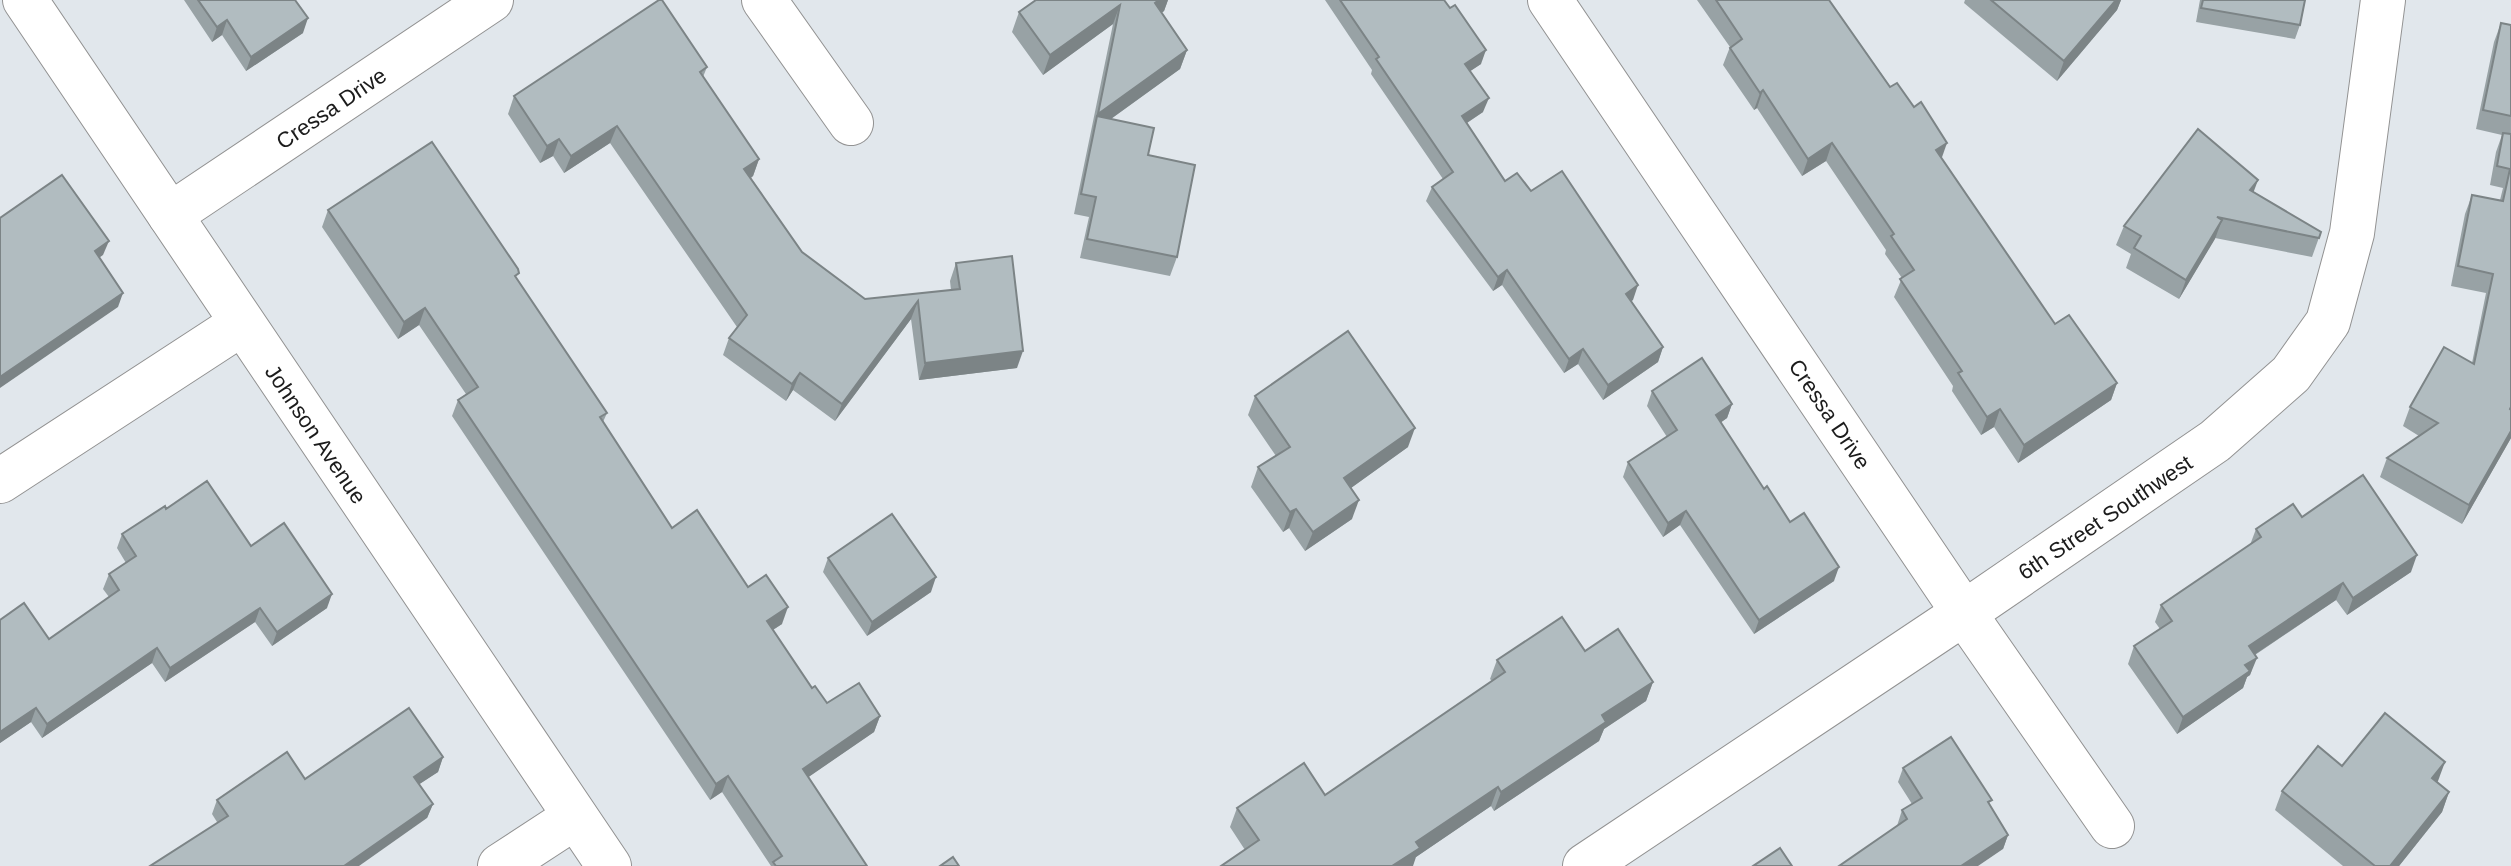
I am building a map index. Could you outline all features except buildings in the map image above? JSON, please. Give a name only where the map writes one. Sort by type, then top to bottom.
[{"type":"street","name":"Johnson Avenue","points":[[25,0],[609,866]]},
{"type":"street","name":"Cressa Drive","points":[[170,215],[491,0]]},
{"type":"street","points":[[764,0],[851,123]]},
{"type":"street","name":"Cressa Drive","points":[[1550,0],[1964,613],[2112,826]]},
{"type":"street","name":"6th Street Southwest","points":[[1585,866],[2215,441],[2291,374],[2328,322],[2352,233],[2383,0]]},
{"type":"street","points":[[0,481],[241,324]]},
{"type":"street","points":[[500,866],[575,817]]}]
